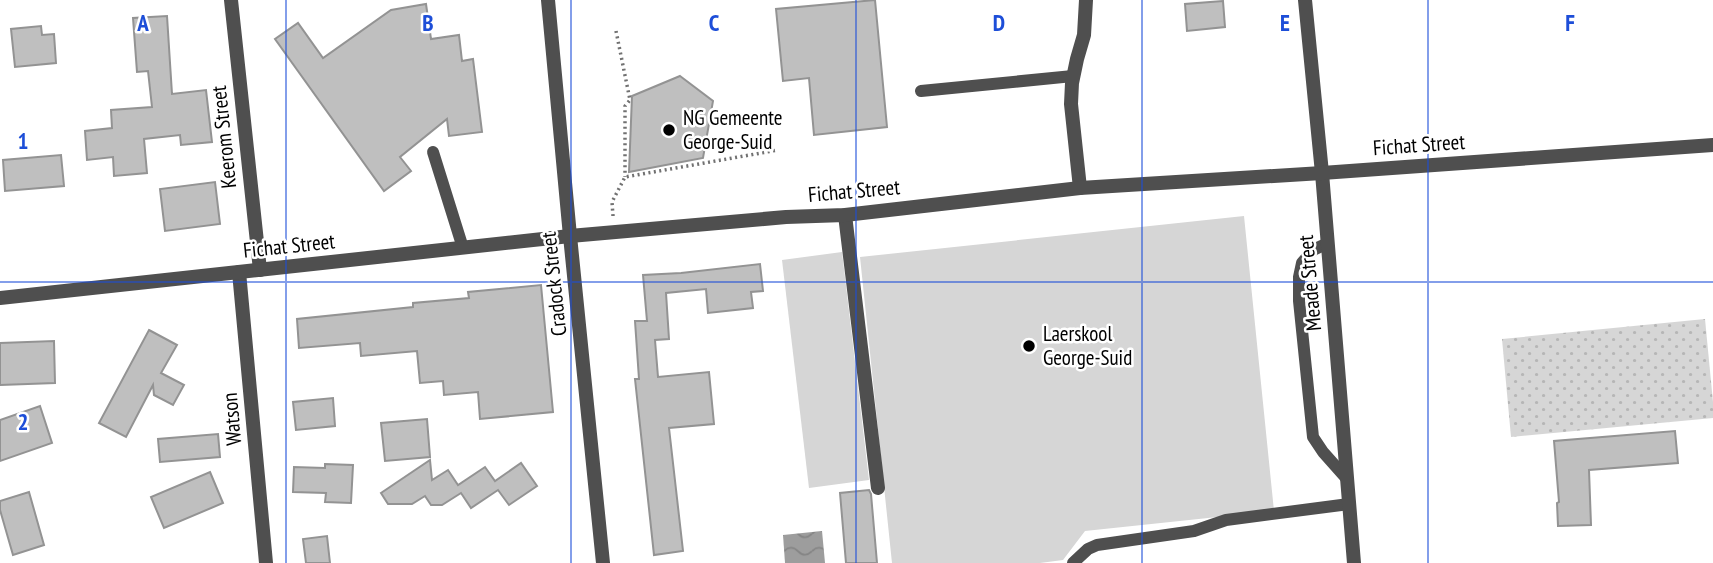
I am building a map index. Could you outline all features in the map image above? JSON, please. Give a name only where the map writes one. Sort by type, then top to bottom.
[{"type":"street","name":"Keerom Street","points":[[231,0],[260,270]]},
{"type":"street","name":"Cradock Street","points":[[548,0],[603,563]]},
{"type":"street","points":[[1080,188],[1071,104],[1076,59],[1084,35],[1086,0]]},
{"type":"street","name":"Meade Street","points":[[1305,0],[1354,563]]},
{"type":"street","name":"Fichat Street","points":[[0,298],[570,236],[786,217],[845,215],[1080,188],[1713,145]]},
{"type":"street","points":[[845,215],[878,488]]},
{"type":"street","name":"Watson","points":[[239,272],[266,563]]},
{"type":"lane","points":[[921,92],[1073,76]]},
{"type":"lane","points":[[433,152],[463,248]]},
{"type":"lane","points":[[1328,243],[1313,250],[1302,263],[1299,301],[1313,437],[1348,479]]},
{"type":"lane","points":[[1073,563],[1088,549],[1097,545],[1194,531],[1226,520],[1349,504]]},
{"type":"path","points":[[613,232],[612,202],[625,177],[625,106],[630,100],[616,31]]},
{"type":"path","points":[[625,177],[778,150]]},
{"type":"shaded area","name":"Laerskool George-Suid","points":[[1244,216],[1274,511],[1085,531],[1063,560],[1040,563],[892,563],[860,257]]},
{"type":"shaded area","points":[[842,252],[869,480],[809,488],[782,260]]},
{"type":"shaded area","points":[[1705,319],[1713,418],[1511,437],[1502,339]]},
{"type":"water","points":[[822,531],[825,563],[785,563],[783,535]]},
{"type":"building","points":[[875,0],[887,127],[814,135],[809,78],[783,81],[776,9]]},
{"type":"building","points":[[1223,1],[1225,27],[1187,31],[1185,4]]},
{"type":"building","points":[[426,4],[431,39],[459,35],[462,61],[473,59],[482,132],[449,136],[447,119],[400,157],[411,171],[384,191],[275,39],[298,23],[323,58],[391,10]]},
{"type":"building","points":[[167,16],[172,94],[206,90],[212,142],[181,145],[180,135],[144,139],[147,173],[114,176],[113,157],[87,160],[85,131],[112,128],[111,110],[152,107],[148,71],[137,72],[133,18]]},
{"type":"building","points":[[41,26],[42,35],[54,34],[56,63],[15,67],[11,29]]},
{"type":"building","name":"NG Gemeente George-Suid","points":[[680,76],[713,101],[703,158],[629,172],[632,96]]},
{"type":"building","points":[[61,155],[64,186],[5,191],[3,160]]},
{"type":"building","points":[[215,182],[220,224],[165,231],[160,189]]},
{"type":"building","points":[[760,264],[763,291],[751,292],[753,308],[708,313],[706,289],[666,293],[669,339],[655,340],[658,377],[709,372],[714,424],[669,428],[683,551],[654,555],[635,379],[639,379],[635,321],[647,321],[643,275]]},
{"type":"building","points":[[541,285],[553,412],[480,419],[478,392],[444,395],[443,381],[420,383],[417,351],[361,356],[360,343],[299,348],[297,319],[413,307],[413,303],[469,298],[468,292]]},
{"type":"building","points":[[149,330],[177,345],[161,373],[184,385],[173,405],[154,395],[153,385],[126,437],[99,423]]},
{"type":"building","points":[[54,341],[55,383],[0,385],[0,343]]},
{"type":"building","points":[[333,398],[335,426],[296,430],[293,402]]},
{"type":"building","points":[[40,406],[52,443],[0,461],[0,420]]},
{"type":"building","points":[[427,419],[430,457],[385,461],[381,423]]},
{"type":"building","points":[[1675,431],[1678,463],[1589,470],[1591,525],[1558,526],[1559,502],[1554,441]]},
{"type":"building","points":[[218,434],[220,457],[160,462],[158,439]]},
{"type":"building","points":[[430,460],[432,480],[448,470],[458,485],[485,467],[495,481],[521,463],[537,486],[509,505],[498,490],[471,508],[461,493],[442,505],[431,505],[425,496],[412,504],[388,504],[381,493]]},
{"type":"building","points":[[325,464],[353,465],[351,503],[325,502],[326,493],[293,492],[294,467],[325,468]]},
{"type":"building","points":[[210,472],[223,503],[164,528],[151,497]]},
{"type":"building","points":[[869,490],[877,563],[846,563],[840,493]]},
{"type":"building","points":[[29,492],[44,545],[13,555],[0,510],[0,501]]},
{"type":"building","points":[[327,536],[330,563],[306,563],[303,539]]},
{"type":"place","name":"NG Gemeente George-Suid","points":[[669,130]]},
{"type":"place","name":"Laerskool George-Suid","points":[[1029,346]]}]
